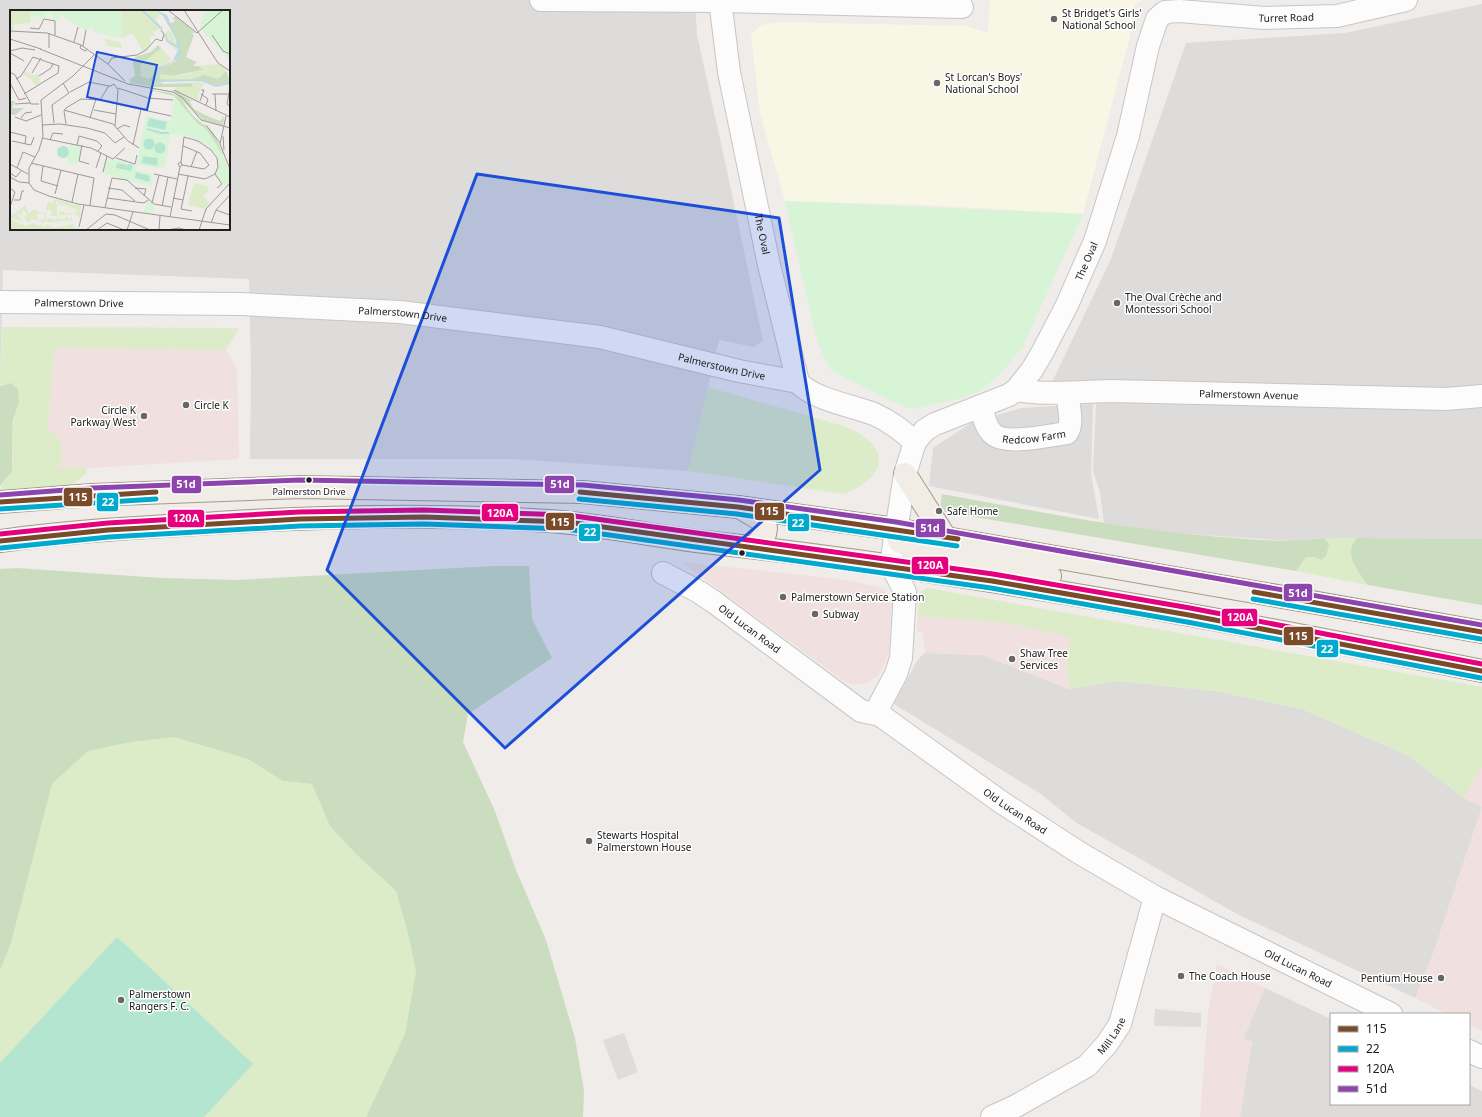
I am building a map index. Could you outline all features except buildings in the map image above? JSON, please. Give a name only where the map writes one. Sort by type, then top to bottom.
[{"type":"main road","points":[[905,474],[945,537]]},
{"type":"main road","points":[[0,502],[92,495],[300,487],[582,492],[738,507],[895,529],[1481,632]]},
{"type":"main road","points":[[738,507],[761,520],[766,528],[765,534],[755,547]]},
{"type":"main road","points":[[0,541],[130,527],[256,520],[451,517],[590,525],[671,538],[891,564],[1152,608],[1482,671]]},
{"type":"main road","points":[[895,529],[898,541],[910,547],[1083,583],[1152,608]]},
{"type":"street","points":[[541,0],[720,0],[962,7]]},
{"type":"street","name":"The Oval","points":[[720,0],[729,72],[769,265],[798,382]]},
{"type":"street","name":"Turret Road","points":[[1165,12],[1264,9],[1337,16],[1406,0]]},
{"type":"street","name":"The Oval","points":[[891,564],[895,529],[905,474],[910,453],[915,442],[925,430],[934,424],[996,401],[1016,390],[1032,370],[1067,305],[1095,241],[1128,136],[1148,46],[1157,19],[1165,12]]},
{"type":"street","name":"Palmerstown Drive","points":[[0,302],[241,304],[400,312],[600,338],[739,371],[798,382]]},
{"type":"street","points":[[798,382],[808,391],[875,415],[891,423],[915,442]]},
{"type":"street","name":"Palmerstown Avenue","points":[[1016,390],[1067,393],[1149,392],[1446,399],[1482,396]]},
{"type":"street","name":"Redcow Farm","points":[[981,406],[986,425],[992,434],[1009,441],[1067,433],[1070,429],[1067,393]]},
{"type":"street","points":[[880,715],[879,706],[898,670],[902,646],[905,592],[891,564]]},
{"type":"street","name":"Old Lucan Road","points":[[663,573],[699,592],[714,602],[861,711],[880,715],[1001,802],[1078,852],[1155,897],[1389,1013]]},
{"type":"street","name":"Mill Lane","points":[[992,1117],[1016,1106],[1087,1066],[1107,1044],[1120,1024],[1155,897]]},
{"type":"street","points":[[1470,1052],[1482,1058]]},
{"type":"highlighted area","points":[[477,174],[779,218],[820,470],[505,748],[327,570]]},
{"type":"shaded area","points":[[0,0],[695,0],[697,35],[763,341],[754,347],[719,340],[688,471],[514,459],[250,459],[251,370],[249,279],[3,270],[0,386]]},
{"type":"shaded area","name":"St Lorcan's Boys' National School","points":[[990,0],[1143,0],[1135,5],[1130,36],[1083,214],[922,205],[785,201],[760,114],[751,34],[761,25],[781,22],[967,26],[988,33]]},
{"type":"shaded area","points":[[1482,4],[1482,539],[1324,538],[1293,541],[1171,533],[1104,524],[1100,492],[1093,471],[1097,383],[1052,382],[1111,259],[1186,43],[1345,33]]},
{"type":"shaded area","name":"Circle K Parkway West","points":[[54,348],[226,350],[237,368],[239,459],[89,468],[54,467],[48,429]]},
{"type":"shaded area","points":[[1093,404],[1091,474],[1099,519],[929,486],[933,448],[971,423],[1021,408]]},
{"type":"shaded area","points":[[681,562],[847,580],[882,588],[892,599],[889,650],[884,666],[877,676],[867,683],[856,685],[844,681]]},
{"type":"shaded area","points":[[918,616],[1007,623],[1070,637],[1067,665],[1070,689],[982,655],[926,653],[922,632],[917,632]]},
{"type":"shaded area","points":[[924,653],[982,655],[1069,689],[1117,681],[1215,691],[1302,709],[1409,756],[1464,798],[1482,807],[1432,957],[1415,998],[1239,915],[1075,822],[1041,794],[894,704],[917,661]]},
{"type":"shaded area","points":[[1482,766],[1482,807],[1464,798]]},
{"type":"shaded area","points":[[1482,807],[1482,1031],[1470,1025],[1470,1013],[1445,1013],[1415,998],[1432,957]]},
{"type":"shaded area","points":[[1217,964],[1265,988],[1243,1038],[1252,1042],[1240,1117],[1200,1117],[1208,1013]]},
{"type":"shaded area","points":[[1265,988],[1330,1019],[1330,1105],[1470,1105],[1470,1085],[1482,1091],[1482,1117],[1240,1117],[1252,1042],[1243,1039]]},
{"type":"shaded area","points":[[1155,1009],[1201,1013],[1201,1027],[1154,1026]]},
{"type":"shaded area","points":[[624,1033],[638,1072],[618,1080],[603,1040]]},
{"type":"green space","points":[[785,201],[1083,214],[1023,346],[1002,372],[982,390],[958,399],[912,409],[902,406],[834,372],[828,366],[817,341]]},
{"type":"green space","points":[[2,327],[239,328],[226,350],[54,348],[48,429],[61,440],[62,461],[55,467],[85,468],[87,472],[68,489],[0,494],[3,484],[12,470],[12,429],[18,396],[18,389],[11,383],[0,385]]},
{"type":"green space","points":[[11,383],[18,389],[19,402],[13,420],[12,472],[0,486],[0,386]]},
{"type":"green space","points":[[708,387],[856,431],[873,445],[878,454],[879,462],[876,470],[863,484],[844,494],[688,471]]},
{"type":"green space","points":[[942,494],[1151,530],[1260,540],[1285,541],[1324,538],[1329,544],[1326,556],[1321,560],[1315,557],[1306,557],[1296,571],[940,511]]},
{"type":"green space","points":[[1324,538],[1357,538],[1351,550],[1351,556],[1356,568],[1368,585],[1296,571],[1306,557],[1315,557],[1329,544]]},
{"type":"green space","points":[[1357,538],[1482,539],[1482,605],[1368,585],[1356,568],[1351,556],[1353,544]]},
{"type":"green space","points":[[493,566],[529,566],[532,619],[552,658],[468,714],[463,742],[495,811],[516,870],[546,940],[575,1038],[584,1091],[583,1117],[366,1117],[405,1034],[416,971],[408,933],[396,891],[356,854],[330,826],[312,784],[283,781],[248,759],[174,737],[131,742],[88,751],[52,784],[11,943],[0,970],[0,569],[17,568],[161,578],[237,580]]},
{"type":"green space","points":[[927,588],[1482,687],[1482,766],[1464,798],[1409,756],[1302,709],[1215,691],[1117,681],[1070,689],[1067,665],[1070,637],[1007,623],[918,616],[919,593]]},
{"type":"green space","points":[[174,737],[248,759],[283,781],[312,784],[330,826],[356,854],[396,891],[408,933],[416,971],[405,1034],[366,1117],[0,1117],[0,970],[11,943],[52,784],[88,751],[131,742]]},
{"type":"green space","name":"Palmerstown Rangers F. C.","points":[[117,937],[253,1064],[204,1117],[0,1117],[0,1063]]},
{"type":"transit line","name":"51d","points":[[0,495],[92,488],[300,480],[583,485],[739,500],[896,522],[1482,625]]},
{"type":"transit line","name":"115","points":[[0,502],[156,492]]},
{"type":"transit line","name":"115","points":[[580,492],[738,507],[958,539]]},
{"type":"transit line","name":"22","points":[[0,509],[156,499]]},
{"type":"transit line","name":"22","points":[[579,499],[737,514],[957,546]]},
{"type":"transit line","name":"120A","points":[[0,534],[108,523],[299,512],[424,510],[567,515],[993,574],[1190,608],[1482,664]]},
{"type":"transit line","name":"115","points":[[0,541],[108,530],[300,519],[424,517],[567,522],[992,581],[1189,615],[1482,671]]},
{"type":"transit line","name":"22","points":[[1,548],[109,537],[300,526],[424,524],[566,529],[991,588],[1187,622],[1481,678]]},
{"type":"transit line","name":"115","points":[[1254,592],[1482,632]]},
{"type":"transit line","name":"22","points":[[1253,599],[1481,639]]},
{"type":"place","name":"St Bridget's Girls' National School","points":[[1054,19]]},
{"type":"place","name":"St Lorcan's Boys' National School","points":[[937,83]]},
{"type":"place","name":"The Oval Crèche and Montessori School","points":[[1117,303]]},
{"type":"place","name":"Circle K","points":[[186,405]]},
{"type":"place","name":"Circle K Parkway West","points":[[144,416]]},
{"type":"place","name":"Palmerston Drive","points":[[309,480]]},
{"type":"place","name":"Safe Home","points":[[939,511]]},
{"type":"place","name":"Palmerstown Service Station","points":[[783,597]]},
{"type":"place","name":"Subway","points":[[815,614]]},
{"type":"place","name":"Shaw Tree Services","points":[[1012,659]]},
{"type":"place","name":"Stewarts Hospital Palmerstown House","points":[[589,841]]},
{"type":"place","name":"The Coach House","points":[[1181,976]]},
{"type":"place","name":"Pentium House","points":[[1441,978]]},
{"type":"place","name":"Palmerstown Rangers F. C.","points":[[121,1000]]}]
